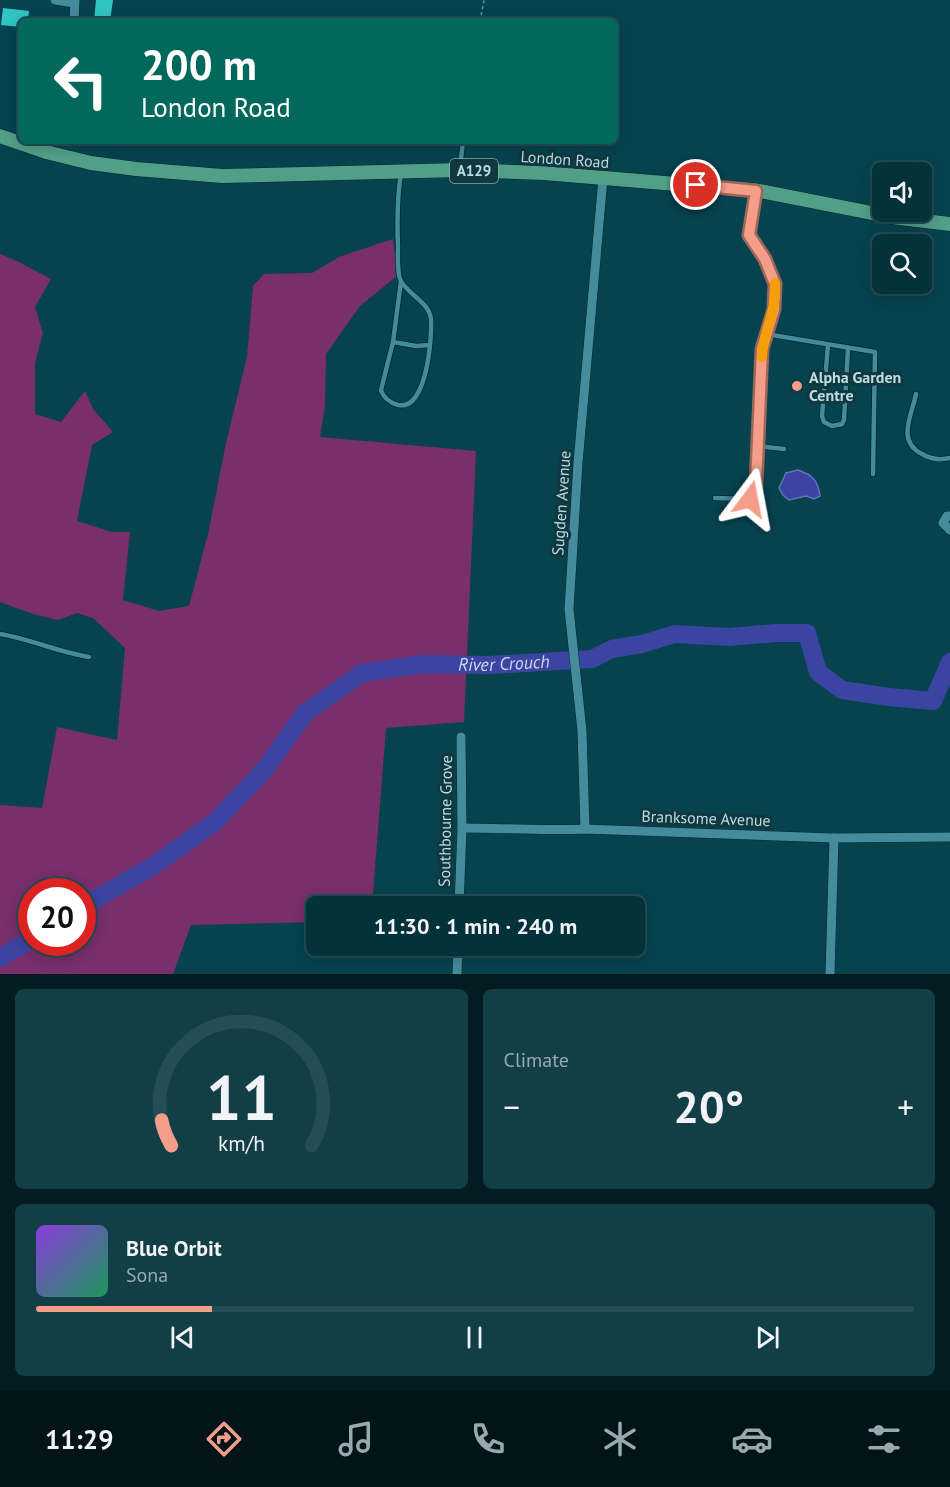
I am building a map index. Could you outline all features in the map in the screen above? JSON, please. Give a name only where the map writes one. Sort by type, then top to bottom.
[{"type":"main road","name":"London Road","points":[[0,136],[18,143]]},
{"type":"main road","name":"London Road","points":[[22,144],[46,153],[79,160],[147,170],[222,176],[460,170],[544,173],[756,191],[892,217],[950,224]]},
{"type":"street","points":[[55,0],[75,1],[74,18]]},
{"type":"street","name":"Sugden Avenue","points":[[585,829],[582,731],[569,609],[578,463],[603,178]]},
{"type":"street","points":[[950,516],[947,516],[943,522],[950,531]]},
{"type":"street","name":"Southbourne Grove","points":[[459,896],[462,828],[461,737]]},
{"type":"street","name":"Branksome Avenue","points":[[462,828],[547,831],[585,829],[834,838],[950,837]]},
{"type":"street","points":[[830,974],[834,838]]},
{"type":"street","points":[[457,974],[458,956]]},
{"type":"lane","points":[[460,170],[463,144]]},
{"type":"lane","points":[[401,173],[397,199],[401,281],[393,342],[381,390],[388,400],[398,405],[407,404],[419,394],[426,370],[430,315],[419,299],[401,281]]},
{"type":"lane","points":[[716,498],[750,499],[755,494],[762,349],[774,309],[775,284],[765,259],[749,235],[756,191]]},
{"type":"lane","points":[[766,334],[875,352],[873,474]]},
{"type":"lane","points":[[393,342],[416,346],[429,345]]},
{"type":"lane","points":[[828,345],[822,416],[824,422],[831,426],[842,424],[844,420],[848,348]]},
{"type":"lane","points":[[916,394],[907,427],[910,445],[927,457],[950,458]]},
{"type":"lane","points":[[758,446],[784,449]]},
{"type":"lane","points":[[0,634],[22,638],[53,650],[89,657]]},
{"type":"path","points":[[481,18],[484,0]]},
{"type":"shaded area","points":[[393,239],[397,276],[360,306],[326,354],[325,406],[320,437],[476,451],[464,722],[386,728],[373,896],[306,896],[306,922],[191,925],[173,974],[0,974],[0,805],[42,808],[57,727],[117,740],[125,648],[93,618],[77,613],[58,620],[0,602],[0,254],[51,279],[35,307],[43,333],[35,363],[35,414],[61,422],[85,391],[93,409],[113,432],[92,445],[77,521],[112,532],[130,532],[123,600],[159,611],[189,606],[208,534],[226,443],[247,357],[253,286],[264,274],[312,273],[339,257]]},
{"type":"shaded area","points":[[798,470],[814,479],[820,496],[814,499],[806,496],[789,500],[783,495],[779,488],[786,473]]},
{"type":"building","points":[[96,0],[113,0],[110,18],[94,18]]},
{"type":"building","points":[[3,8],[29,11],[28,18],[18,18],[18,27],[1,25]]},
{"type":"waterway","name":"River Crouch","points":[[96,899],[153,866],[215,822],[265,769],[305,713],[362,673],[423,664],[489,665],[592,659],[612,649],[642,644],[675,634],[729,637],[807,633],[818,672],[842,690],[933,701],[950,662]]},
{"type":"waterway","name":"River Crouch","points":[[0,958],[18,947]]},
{"type":"slow traffic","points":[[762,357],[762,349],[774,309],[775,283]]},
{"type":"place","name":"Alpha Garden Centre","points":[[797,386]]},
{"type":"route","points":[[696,185],[756,191],[749,235],[770,268],[775,284],[774,309],[762,349],[756,485],[755,494],[750,499]]}]
